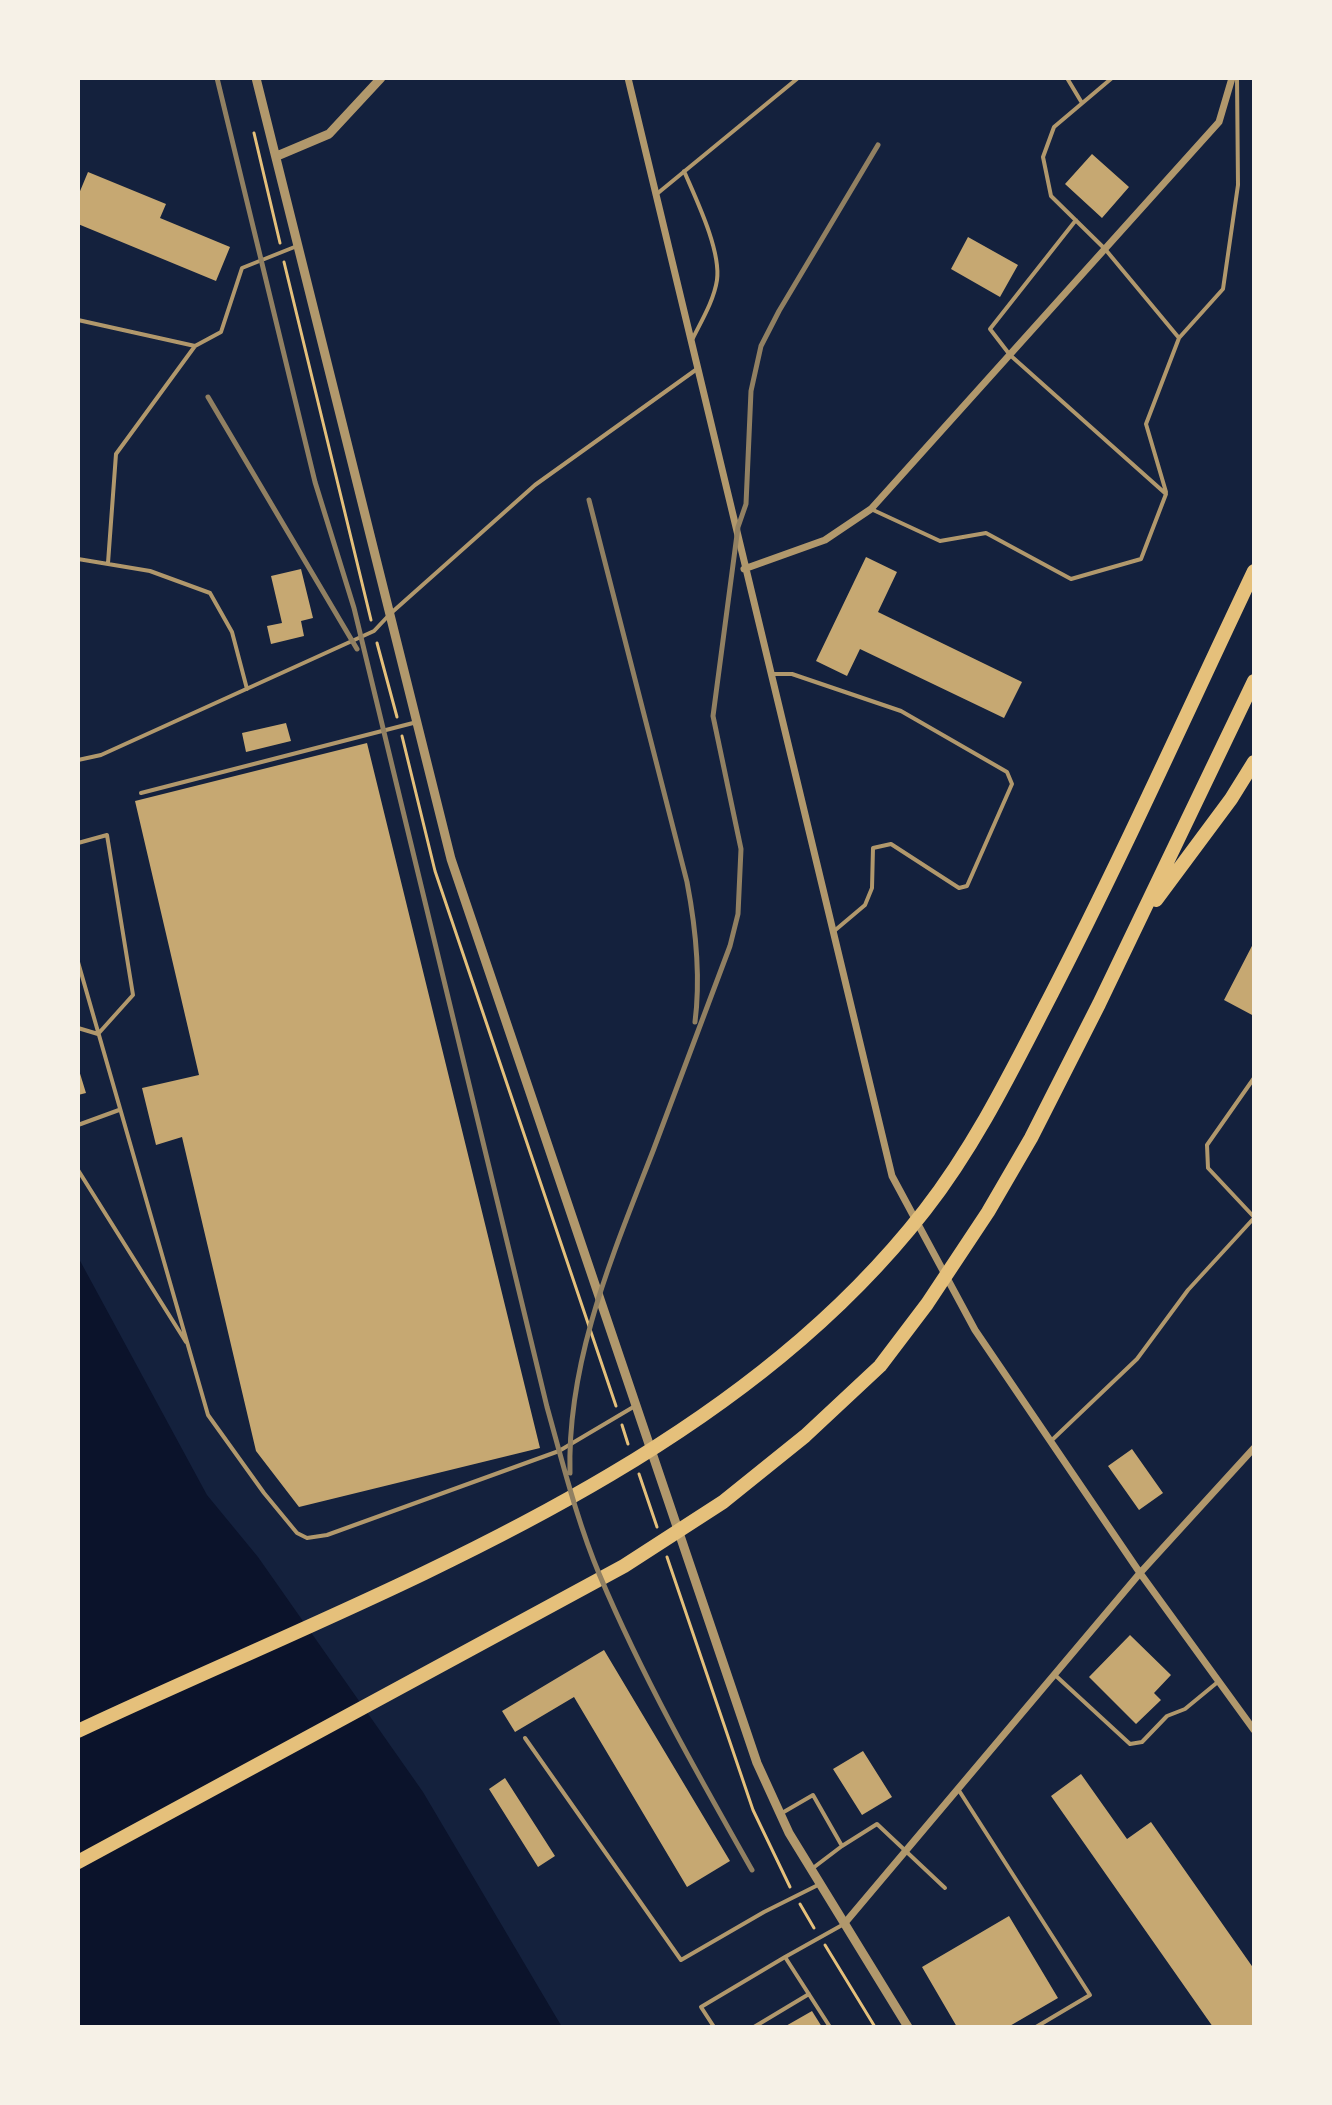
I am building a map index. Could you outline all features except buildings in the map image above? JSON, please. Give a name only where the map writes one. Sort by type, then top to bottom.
[{"type":"highway","points":[[78,1731],[411,1579],[536,1516],[646,1452],[732,1396],[804,1338],[859,1285],[924,1212],[975,1141],[1087,925],[1254,571]]},
{"type":"highway","points":[[78,1862],[611,1573],[723,1502],[805,1436],[880,1366],[927,1304],[988,1212],[1038,1125],[1254,681]]},
{"type":"highway","points":[[1136,926],[1231,799],[1254,762]]},
{"type":"street","points":[[256,78],[451,859],[757,1763],[780,1814],[811,1870],[908,2027]]},
{"type":"street","points":[[277,156],[329,134],[381,78]]},
{"type":"street","points":[[628,78],[892,1176],[975,1330],[1140,1573],[1254,1730]]},
{"type":"street","points":[[744,569],[825,540],[871,509],[1219,122],[1235,78]]},
{"type":"street","points":[[844,1924],[1140,1573],[1254,1448]]},
{"type":"lane","points":[[657,194],[798,78]]},
{"type":"lane","points":[[1067,78],[1082,104]]},
{"type":"lane","points":[[1112,78],[1054,127],[1043,157],[1051,196],[1105,249],[1179,338]]},
{"type":"lane","points":[[871,509],[940,541],[986,533],[1071,579],[1141,559],[1166,494],[1146,424],[1179,338],[1223,289],[1238,185],[1235,78]]},
{"type":"lane","points":[[684,171],[709,230],[717,278],[708,310],[692,339]]},
{"type":"lane","points":[[1076,220],[990,329],[1010,355],[1166,494]]},
{"type":"lane","points":[[108,563],[116,454],[195,346],[221,332],[242,268],[299,245]]},
{"type":"lane","points":[[78,320],[195,346]]},
{"type":"lane","points":[[78,760],[101,755],[374,631],[535,485],[699,368]]},
{"type":"lane","points":[[78,559],[150,571],[210,593],[232,632],[247,689]]},
{"type":"lane","points":[[770,674],[792,674],[901,711],[1007,772],[1012,784],[967,886],[959,888],[891,844],[873,848],[872,888],[865,905],[833,932]]},
{"type":"lane","points":[[141,793],[417,722]]},
{"type":"lane","points":[[78,843],[107,835],[133,995],[98,1034]]},
{"type":"lane","points":[[78,962],[208,1415],[297,1533],[307,1538],[327,1535],[559,1451],[635,1406]]},
{"type":"lane","points":[[78,1028],[98,1034]]},
{"type":"lane","points":[[1051,1441],[1137,1359],[1188,1290],[1254,1217],[1208,1168],[1207,1145],[1254,1078]]},
{"type":"lane","points":[[78,1125],[119,1110]]},
{"type":"lane","points":[[78,1170],[190,1347]]},
{"type":"lane","points":[[1054,1674],[1130,1744],[1142,1742],[1167,1716],[1185,1709],[1219,1681]]},
{"type":"lane","points":[[525,1738],[681,1960],[820,1884]]},
{"type":"lane","points":[[958,1789],[1090,1995],[1036,2027]]},
{"type":"lane","points":[[780,1814],[813,1795],[842,1846]]},
{"type":"lane","points":[[811,1870],[877,1824],[945,1888]]},
{"type":"lane","points":[[714,2027],[701,2007],[844,1924]]},
{"type":"lane","points":[[785,1957],[830,2027]]},
{"type":"lane","points":[[754,2027],[809,1994]]},
{"type":"water","points":[[78,1257],[207,1495],[258,1557],[423,1792],[562,2027],[78,2027]]},
{"type":"railway","points":[[217,78],[315,482],[354,608],[547,1407],[571,1492],[600,1576],[634,1651],[752,1870]]},
{"type":"railway","points":[[570,1473],[576,1390],[595,1308],[730,946],[738,914],[741,849],[713,716],[738,527],[746,504],[751,391],[761,346],[878,145]]},
{"type":"railway","points":[[208,397],[357,649]]},
{"type":"railway","points":[[589,500],[687,882],[697,952],[695,1022]]}]
